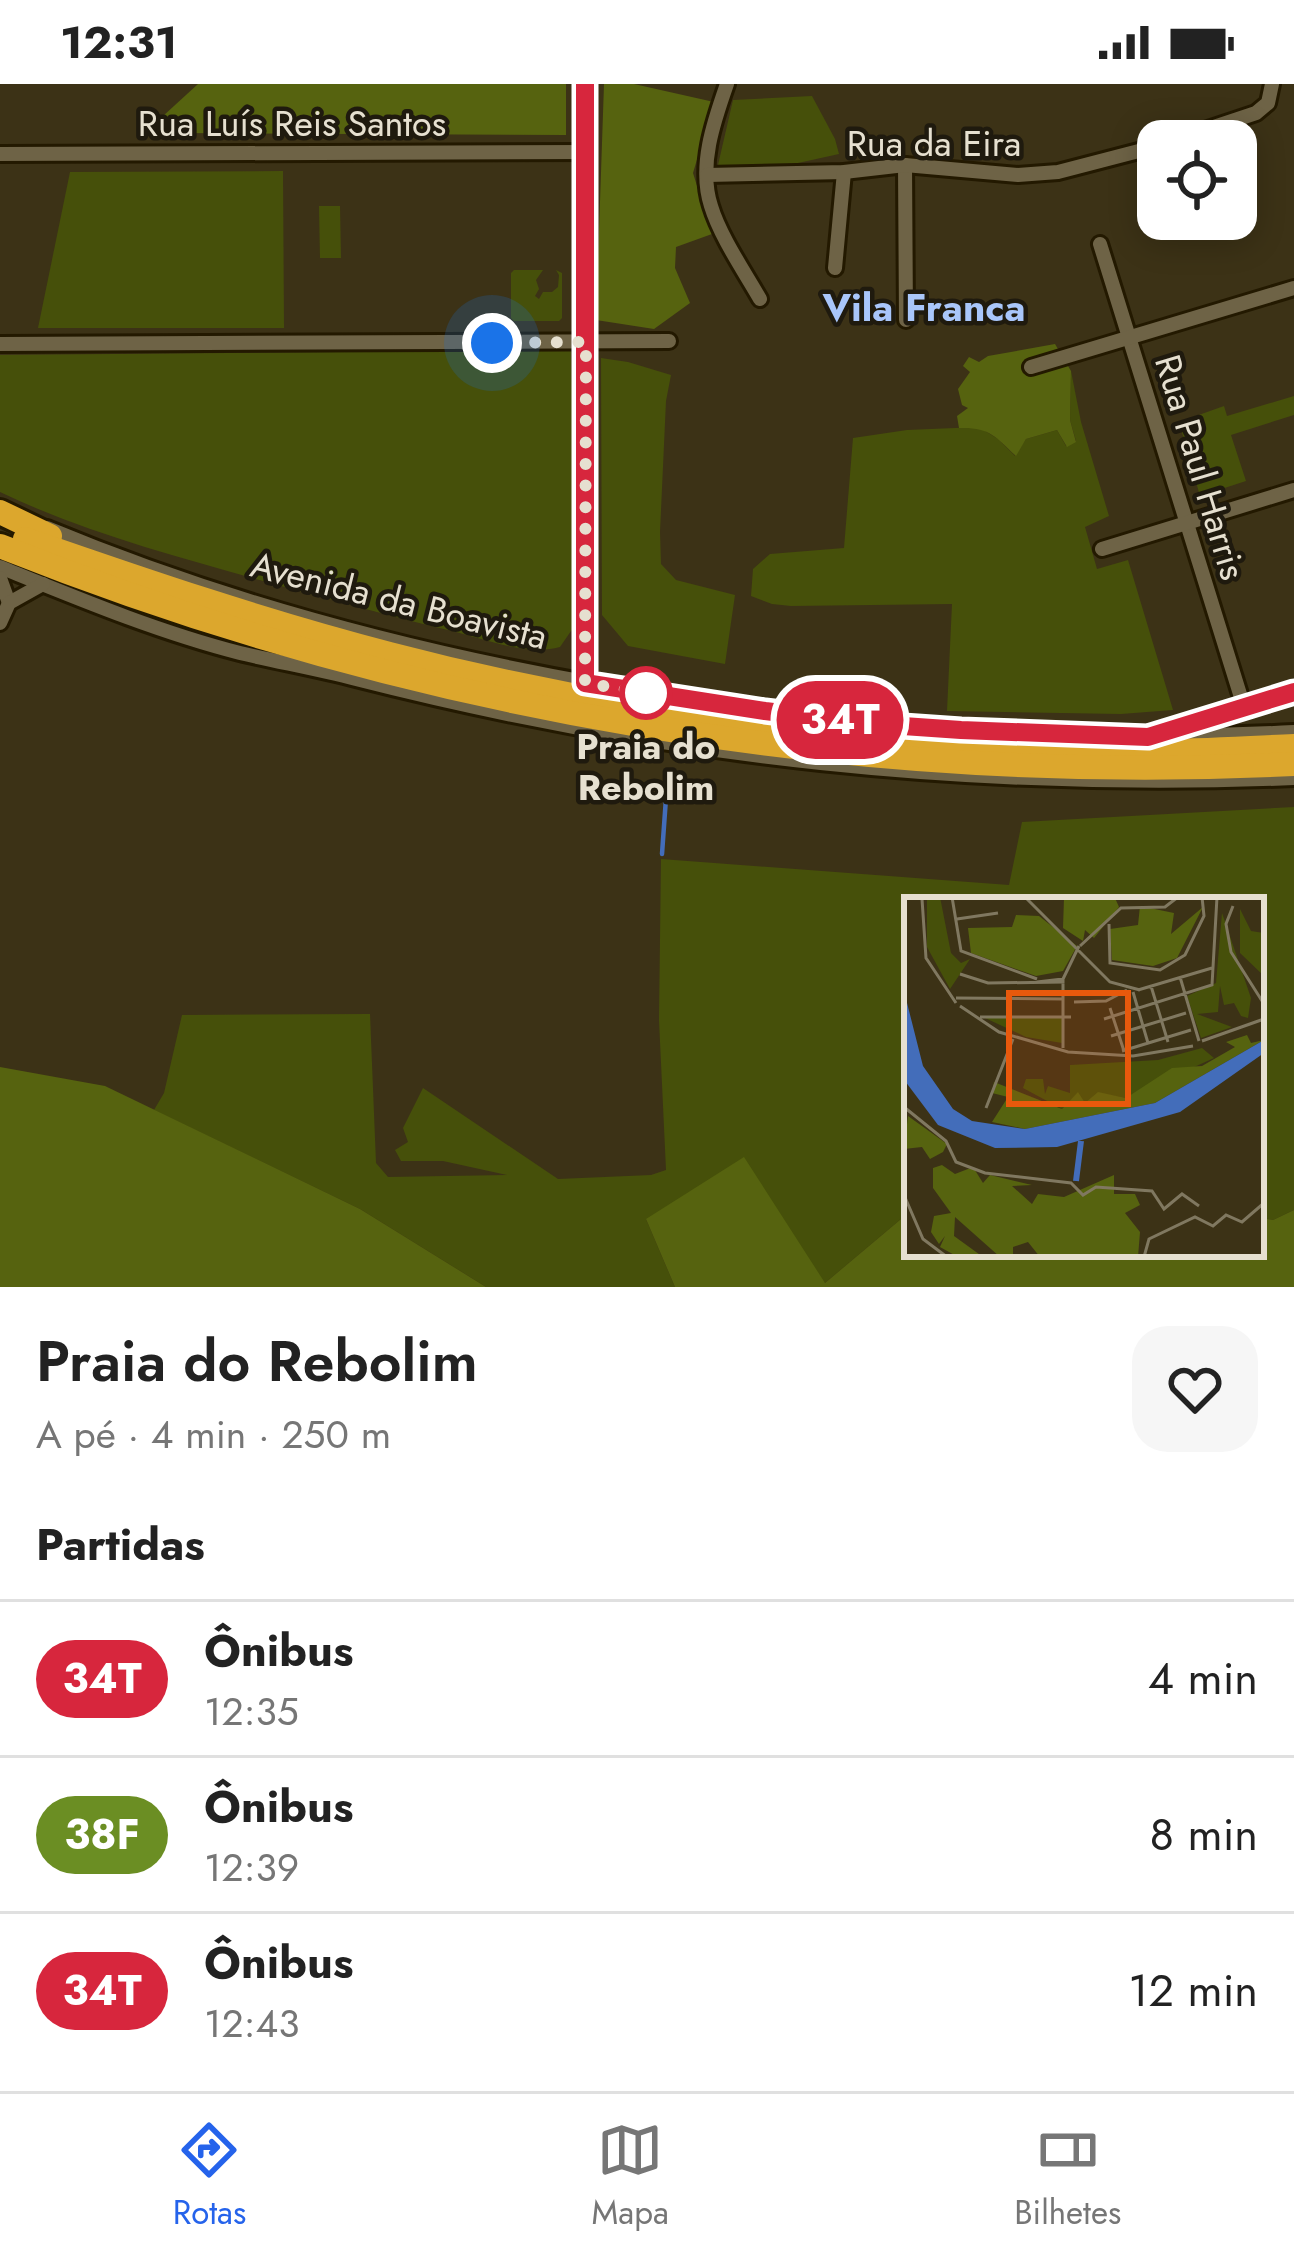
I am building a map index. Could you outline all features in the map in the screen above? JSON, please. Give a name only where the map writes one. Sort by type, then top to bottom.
[{"type":"highway","points":[[0,512],[87,553],[107,578]]},
{"type":"highway","name":"Avenida da Boavista","points":[[0,530],[245,633],[487,696],[764,744],[959,762],[1143,770],[1294,764]]},
{"type":"highway","name":"Avenida da Boavista","points":[[0,546],[391,655],[643,708],[960,744],[1143,751],[1294,746]]},
{"type":"highway","points":[[0,564],[58,582],[107,578]]},
{"type":"street","points":[[585,84],[585,683]]},
{"type":"street","points":[[728,84],[709,143],[710,204],[760,299]]},
{"type":"street","points":[[1233,120],[1268,103],[1272,84]]},
{"type":"street","name":"Rua da Eira","points":[[707,175],[844,172],[905,165],[1018,175],[1058,172],[1137,151]]},
{"type":"street","name":"Rua Luís Reis Santos","points":[[0,154],[584,152]]},
{"type":"street","points":[[905,165],[906,320]]},
{"type":"street","points":[[835,268],[844,172]]},
{"type":"street","name":"Rua Paul Harris","points":[[1100,244],[1244,707]]},
{"type":"street","points":[[1031,367],[1294,288]]},
{"type":"street","points":[[0,344],[669,340]]},
{"type":"street","points":[[1102,549],[1294,490]]},
{"type":"street","name":"Avenida da Boavista","points":[[0,512],[115,556],[272,607],[394,641],[585,683],[874,724],[1148,737],[1294,733]]},
{"type":"street","points":[[0,564],[167,631],[239,652],[484,710],[658,743],[869,769],[1042,781],[1294,778]]},
{"type":"street","points":[[0,578],[9,603]]},
{"type":"street","points":[[0,622],[9,603],[43,584]]},
{"type":"street","points":[[1148,737],[1294,692]]},
{"type":"green space","points":[[198,84],[566,84],[566,135],[175,133],[163,116]]},
{"type":"green space","points":[[604,84],[634,84],[714,102],[693,173],[712,234],[676,247],[675,268],[690,303],[654,329],[596,320]]},
{"type":"green space","points":[[812,96],[839,154],[789,165],[718,165],[733,100]]},
{"type":"green space","points":[[283,171],[284,328],[38,328],[70,172]]},
{"type":"green space","points":[[319,206],[340,206],[341,258],[320,258]]},
{"type":"green space","points":[[514,270],[543,270],[536,280],[539,299],[543,292],[558,287],[556,270],[562,273],[559,321],[511,318]]},
{"type":"green space","points":[[1055,344],[1071,371],[1070,420],[1076,442],[1067,447],[1057,430],[1026,439],[1016,456],[991,434],[959,428],[957,416],[968,408],[962,405],[958,389],[970,372],[963,366],[969,357],[979,362],[988,356]]},
{"type":"green space","points":[[571,350],[578,628],[560,647],[506,645],[263,581],[96,531],[0,492],[0,355]]},
{"type":"green space","points":[[601,358],[671,375],[666,401],[661,564],[676,580],[735,595],[725,664],[628,646],[602,615]]},
{"type":"green space","points":[[1071,371],[1109,516],[1085,527],[1097,569],[1128,560],[1173,710],[1121,714],[947,711],[952,604],[791,606],[751,596],[753,569],[770,554],[844,548],[853,438],[979,427],[1015,456],[1026,439],[1057,430],[1066,446],[1076,441],[1070,420]]},
{"type":"green space","points":[[1294,396],[1294,415],[1231,435],[1246,481],[1200,496],[1179,422],[1224,406],[1227,416]]},
{"type":"green space","points":[[1294,807],[1294,1210],[1273,1220],[1264,1218],[1264,897],[904,897],[904,1217],[825,1283],[646,1219],[675,1287],[486,1287],[360,1209],[154,1110],[164,1093],[182,1015],[370,1014],[376,1163],[388,1177],[507,1175],[443,1161],[401,1161],[395,1150],[408,1142],[403,1128],[423,1088],[558,1179],[651,1175],[666,1170],[659,1020],[661,859],[1009,885],[1022,822]]},
{"type":"green space","points":[[0,1067],[105,1086],[360,1209],[486,1287],[0,1287]]},
{"type":"green space","points":[[744,1157],[825,1283],[904,1217],[904,1257],[1264,1257],[1264,1218],[1273,1220],[1294,1210],[1294,1287],[675,1287],[646,1219]]},
{"type":"waterway","points":[[662,854],[667,784]]},
{"type":"bus line","name":"34T","points":[[585,84],[585,683],[874,724],[1148,737],[1294,692]]},
{"type":"place","name":"Praia do Rebolim","points":[[646,693]]},
{"type":"district","name":"Vila Franca","points":[[924,307]]},
{"type":"route","points":[[492,343],[586,342],[585,683],[646,693]]}]
